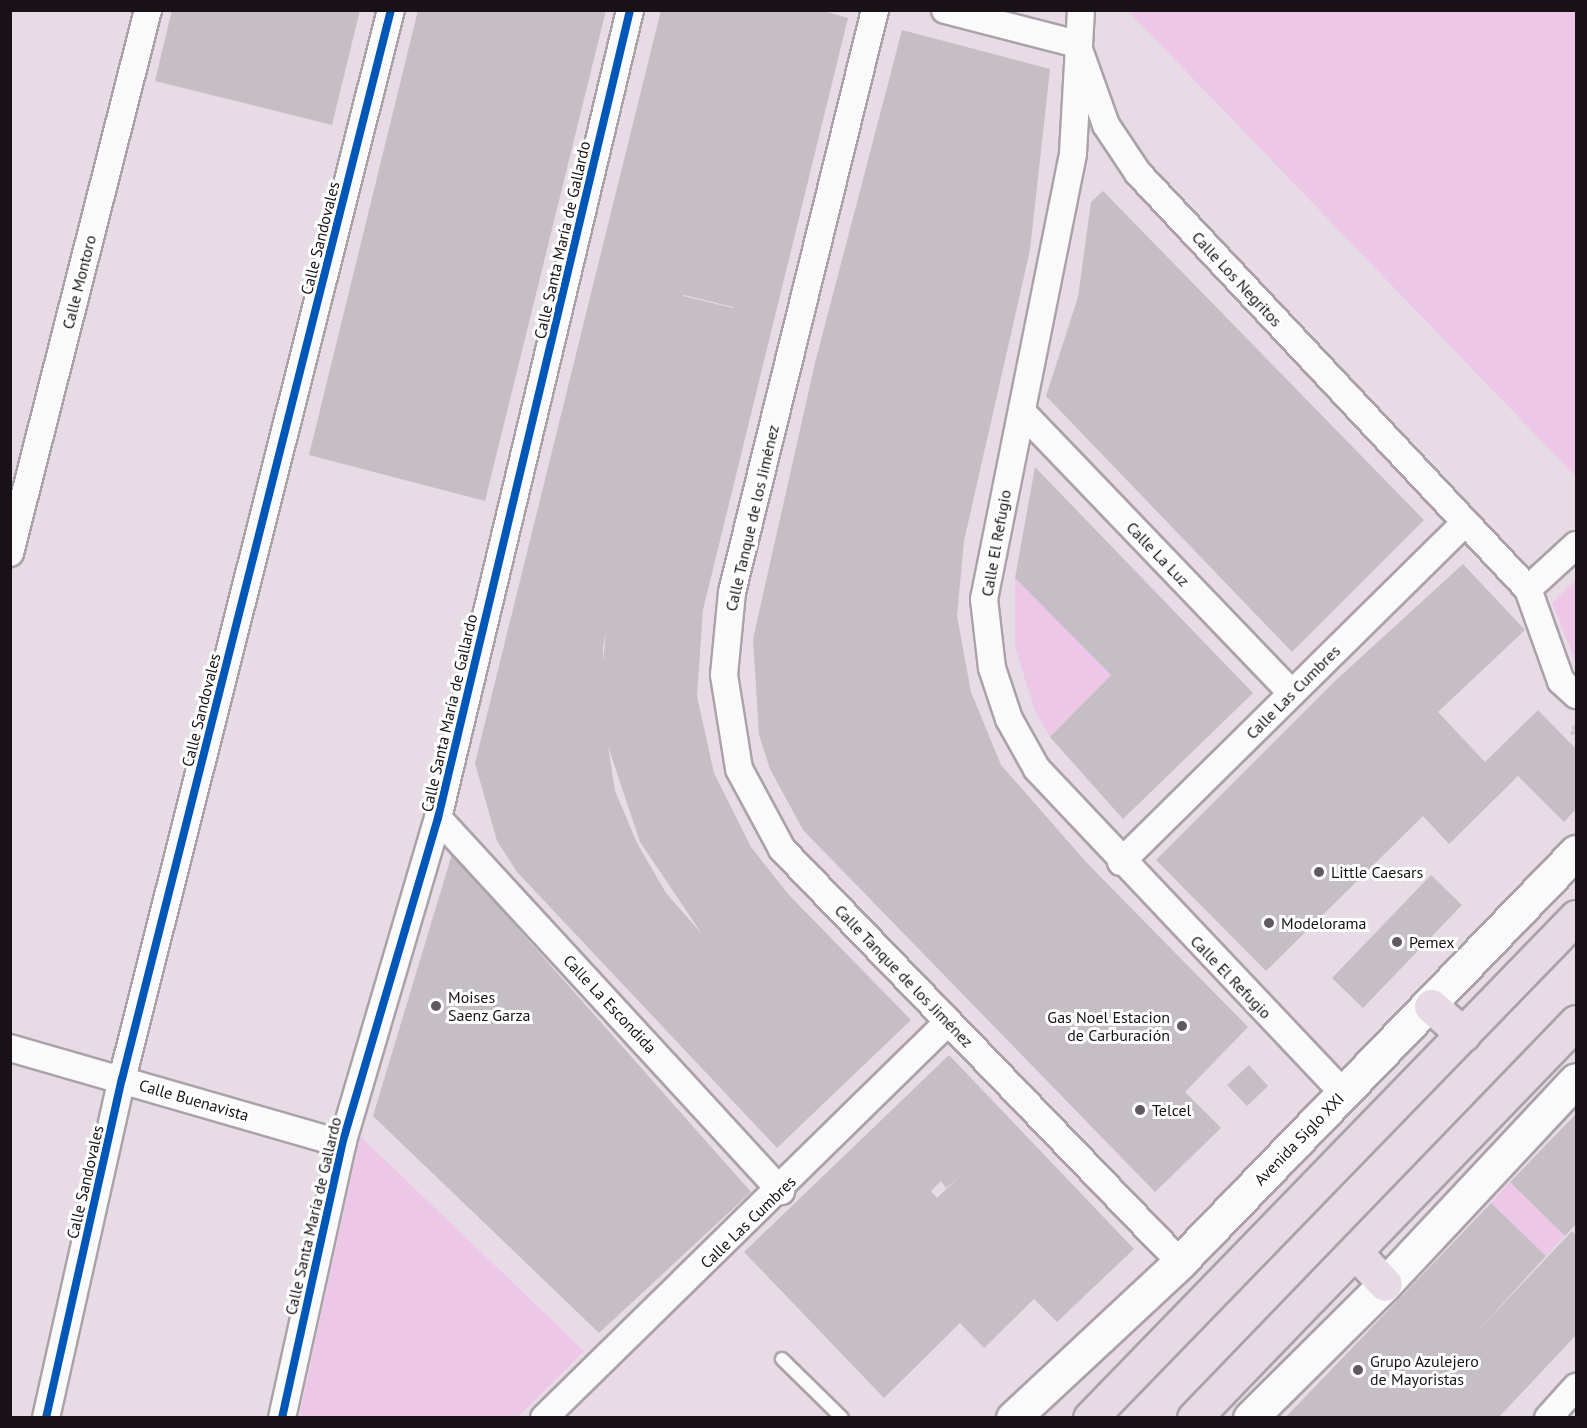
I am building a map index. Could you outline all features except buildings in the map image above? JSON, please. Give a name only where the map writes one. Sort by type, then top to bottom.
[{"type":"highway","points":[[1090,1418],[1576,917]]},
{"type":"highway","points":[[1431,1006],[1463,1034]]},
{"type":"highway","points":[[1194,1418],[1356,1253],[1576,1022]]},
{"type":"highway","points":[[1356,1253],[1385,1284]]},
{"type":"street","name":"Calle Montoro","points":[[10,553],[148,10]]},
{"type":"street","name":"Calle Sandovales","points":[[46,1418],[122,1079],[391,10]]},
{"type":"street","name":"Calle Santa María de Gallardo","points":[[282,1418],[342,1144],[438,818],[630,10]]},
{"type":"street","name":"Calle Tanque de los Jiménez","points":[[875,10],[732,592],[724,675],[739,769],[782,849],[1180,1262]]},
{"type":"street","points":[[945,10],[1077,44]]},
{"type":"street","name":"Calle El Refugio","points":[[1082,10],[1077,44],[1073,154],[1024,414],[996,521],[984,599],[992,668],[1009,719],[1037,769],[1121,862],[1344,1094]]},
{"type":"street","name":"Calle Los Negritos","points":[[1077,44],[1106,125],[1138,173],[1528,589]]},
{"type":"street","name":"Calle La Luz","points":[[1024,414],[1292,693]]},
{"type":"street","name":"Calle Las Cumbres","points":[[1121,862],[1465,523]]},
{"type":"street","points":[[1576,545],[1528,589],[1561,681],[1576,695]]},
{"type":"street","name":"Calle La Escondida","points":[[438,818],[781,1191]]},
{"type":"street","name":"Avenida Siglo XXI","points":[[1013,1418],[1180,1262],[1431,1006],[1576,852]]},
{"type":"street","name":"Calle Las Cumbres","points":[[544,1418],[781,1191],[948,1022]]},
{"type":"street","name":"Calle Buenavista","points":[[10,1048],[342,1144]]},
{"type":"street","points":[[1250,1418],[1385,1284],[1576,1080]]},
{"type":"street","points":[[1548,1418],[1576,1387]]},
{"type":"lane","points":[[782,1359],[842,1418]]},
{"type":"path","points":[[1576,726],[1571,731],[1576,736]]},
{"type":"shaded area","points":[[1128,11],[1576,11],[1576,477]]},
{"type":"shaded area","points":[[1015,578],[1111,675],[1050,737],[1035,711],[1015,647]]},
{"type":"shaded area","points":[[1576,579],[1576,663],[1552,603]]},
{"type":"shaded area","points":[[360,1136],[584,1351],[518,1417],[299,1417]]},
{"type":"shaded area","points":[[1510,1182],[1565,1236],[1546,1256],[1491,1203]]},
{"type":"cycle path","points":[[46,1418],[122,1079],[391,10]]},
{"type":"cycle path","points":[[282,1418],[342,1144],[438,818],[630,10]]},
{"type":"place","name":"Little Caesars","points":[[1319,872]]},
{"type":"place","name":"Modelorama","points":[[1269,923]]},
{"type":"place","name":"Pemex","points":[[1397,942]]},
{"type":"place","name":"Moises Saenz Garza","points":[[436,1006]]},
{"type":"place","name":"Gas Noel Estacion de Carburación","points":[[1182,1026]]},
{"type":"place","name":"Telcel","points":[[1140,1110]]},
{"type":"place","name":"Grupo Azulejero de Mayoristas","points":[[1358,1370]]}]
